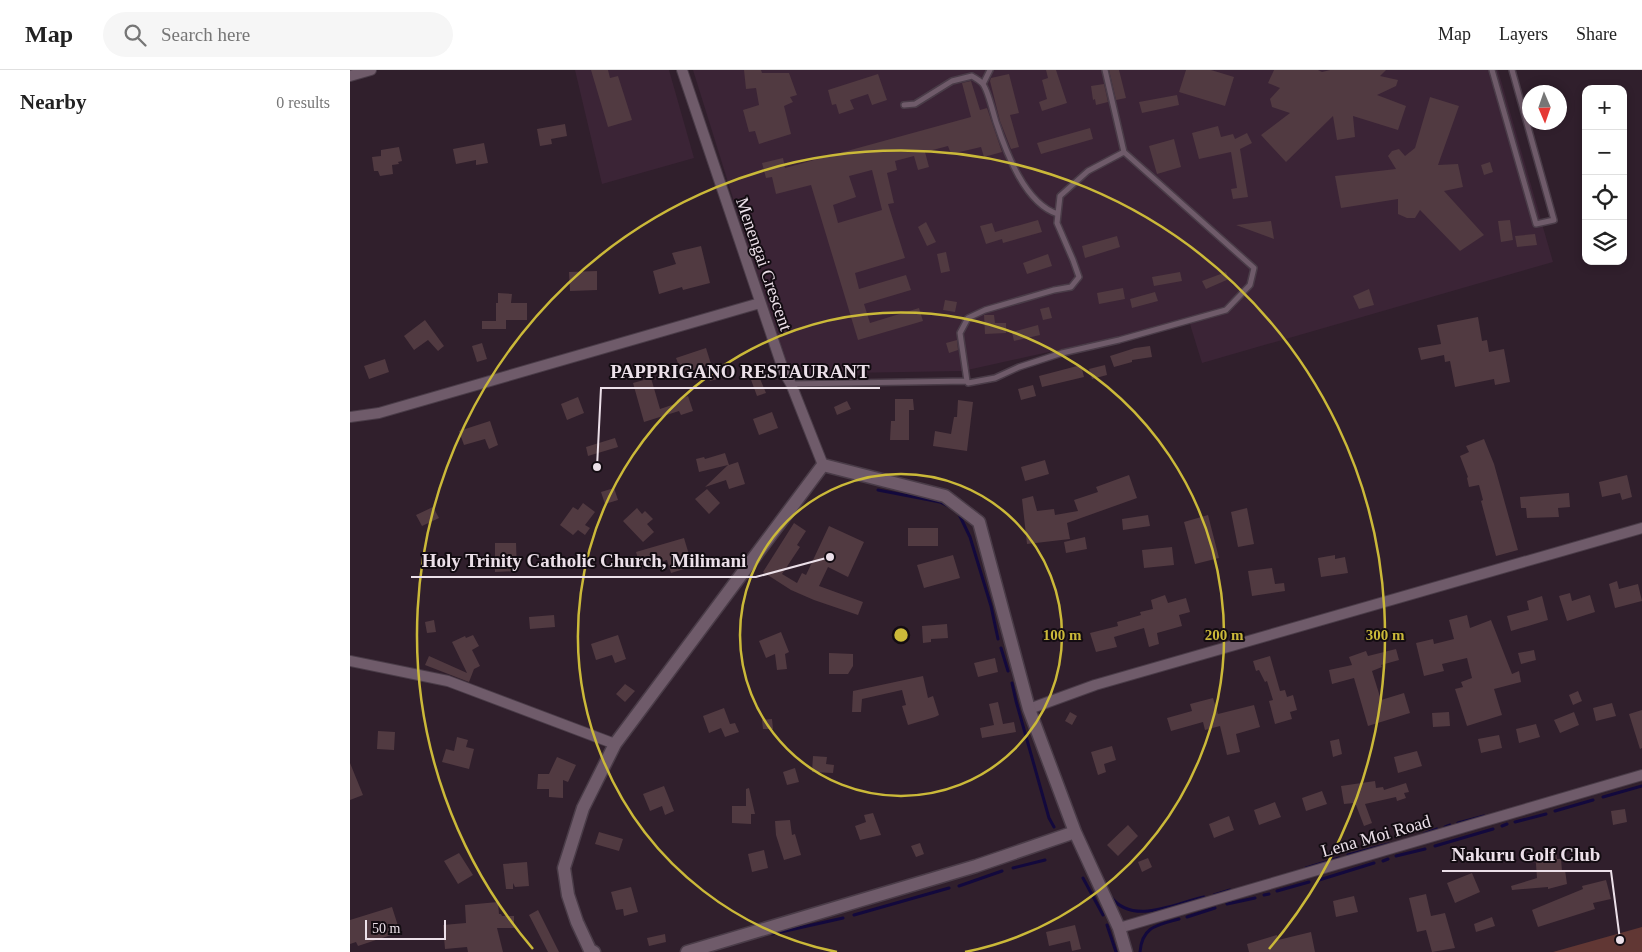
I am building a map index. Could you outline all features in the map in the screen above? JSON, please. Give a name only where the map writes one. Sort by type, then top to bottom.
[{"type":"street","points":[[350,76],[371,70]]},
{"type":"street","name":"Menengai Crescent","points":[[682,70],[784,372],[791,384],[823,465]]},
{"type":"street","points":[[350,417],[379,414],[760,303]]},
{"type":"street","points":[[590,951],[568,895],[564,868],[583,808],[615,744],[823,465],[945,496],[979,522],[1029,709],[1075,832],[1119,928],[1126,952]]},
{"type":"street","points":[[1029,709],[1095,685],[1642,528]]},
{"type":"street","points":[[350,661],[448,681],[615,744]]},
{"type":"street","name":"Lena Moi Road","points":[[1119,928],[1642,775]]},
{"type":"street","points":[[687,952],[976,866],[1075,832]]},
{"type":"lane","points":[[983,84],[990,70]]},
{"type":"lane","points":[[791,384],[967,381],[968,383],[995,378],[1019,367],[1062,353],[1119,340],[1226,310],[1250,285],[1254,268],[1124,152],[1105,70]]},
{"type":"lane","points":[[1492,70],[1536,224],[1554,220],[1512,70]]},
{"type":"lane","points":[[904,105],[915,104],[952,81],[972,76],[983,84],[1004,148],[1025,186],[1048,211],[1058,214]]},
{"type":"lane","points":[[967,381],[960,333],[968,318],[985,310],[1071,287],[1079,277],[1057,223],[1060,196],[1088,171],[1124,152]]},
{"type":"shaded area","points":[[575,70],[669,70],[694,158],[602,184]]},
{"type":"shaded area","points":[[693,70],[1498,70],[1553,262],[1202,363],[1189,321],[963,371],[788,374]]},
{"type":"shaded area","points":[[1642,927],[1642,952],[1553,952]]},
{"type":"building","points":[[591,70],[608,70],[610,78],[618,76],[632,120],[608,127]]},
{"type":"building","points":[[744,70],[761,70],[762,73],[789,73],[797,95],[790,97],[793,102],[784,106],[791,134],[759,144],[755,131],[749,132],[743,110],[759,105],[756,88],[746,89]]},
{"type":"building","points":[[1046,70],[1056,70],[1067,103],[1042,111],[1039,102],[1047,99],[1042,80],[1048,78]]},
{"type":"building","points":[[1109,70],[1119,70],[1126,98],[1116,100]]},
{"type":"building","points":[[1186,70],[1211,70],[1234,77],[1225,106],[1179,92]]},
{"type":"building","points":[[1274,70],[1318,70],[1322,72],[1330,70],[1386,70],[1380,76],[1398,80],[1396,86],[1377,95],[1406,106],[1398,130],[1353,116],[1355,137],[1337,140],[1333,116],[1286,162],[1261,135],[1290,113],[1272,107],[1270,99],[1280,88],[1268,83]]},
{"type":"building","points":[[878,74],[887,100],[872,105],[868,94],[850,100],[854,109],[839,114],[836,104],[832,105],[828,90]]},
{"type":"building","points":[[1009,74],[1019,113],[1010,115],[1019,147],[1011,149],[1000,121],[990,81],[991,78]]},
{"type":"building","points":[[971,81],[980,110],[987,108],[1002,152],[984,157],[981,147],[951,154],[948,146],[925,152],[929,167],[918,170],[914,156],[895,161],[897,170],[887,173],[894,203],[888,204],[905,258],[855,273],[859,289],[906,275],[911,290],[864,304],[870,323],[919,308],[923,321],[858,340],[811,185],[776,194],[772,177],[766,178],[762,163],[783,158],[785,168],[971,117],[962,83]],"holes":[[[872,170],[882,210],[838,223],[833,205],[856,197],[849,176]]]},
{"type":"building","points":[[1104,84],[1108,102],[1096,105],[1095,99],[1093,100],[1091,86]]},
{"type":"building","points":[[1177,95],[1179,105],[1142,113],[1139,102]]},
{"type":"building","points":[[1430,97],[1459,106],[1438,165],[1458,164],[1463,187],[1444,191],[1484,235],[1460,251],[1420,210],[1415,218],[1407,218],[1398,214],[1398,199],[1341,208],[1335,176],[1396,169],[1388,156],[1392,151],[1399,149],[1405,156],[1415,148]]},
{"type":"building","points":[[565,124],[567,136],[551,139],[552,144],[540,146],[537,129]]},
{"type":"building","points":[[1218,126],[1221,137],[1233,134],[1235,139],[1247,133],[1252,143],[1240,149],[1248,197],[1233,199],[1231,189],[1237,188],[1231,152],[1199,159],[1192,133]]},
{"type":"building","points":[[1090,128],[1093,139],[1041,154],[1037,143]]},
{"type":"building","points":[[1174,139],[1181,167],[1157,174],[1149,146]]},
{"type":"building","points":[[484,143],[488,163],[476,165],[476,160],[456,164],[453,149]]},
{"type":"building","points":[[399,147],[402,161],[398,162],[399,164],[392,165],[393,174],[380,176],[378,171],[374,171],[372,157],[381,156],[381,150]]},
{"type":"building","points":[[1490,162],[1493,172],[1484,175],[1481,165]]},
{"type":"building","points":[[1038,220],[1042,232],[1003,243],[1002,239],[986,244],[980,226],[992,223],[995,232]]},
{"type":"building","points":[[1510,220],[1513,240],[1501,242],[1498,221]]},
{"type":"building","points":[[1271,221],[1274,239],[1236,225]]},
{"type":"building","points":[[926,222],[936,242],[927,246],[918,227]]},
{"type":"building","points":[[1535,234],[1537,245],[1517,247],[1515,236]]},
{"type":"building","points":[[1117,236],[1120,247],[1085,258],[1082,246]]},
{"type":"building","points":[[701,246],[710,283],[683,290],[682,287],[659,294],[653,271],[676,264],[672,253]]},
{"type":"building","points":[[946,252],[950,271],[941,273],[937,254]]},
{"type":"building","points":[[1048,254],[1052,266],[1027,274],[1023,263]]},
{"type":"building","points":[[597,271],[597,290],[570,291],[569,272]]},
{"type":"building","points":[[1180,272],[1182,281],[1154,286],[1152,277]]},
{"type":"building","points":[[1226,272],[1229,279],[1206,289],[1202,281]]},
{"type":"building","points":[[1123,288],[1125,299],[1099,304],[1097,293]]},
{"type":"building","points":[[1369,289],[1374,305],[1359,309],[1353,296]]},
{"type":"building","points":[[1155,292],[1158,301],[1132,308],[1130,299]]},
{"type":"building","points":[[498,293],[512,294],[511,303],[527,303],[527,320],[506,320],[506,329],[482,329],[482,321],[496,321]]},
{"type":"building","points":[[945,300],[957,302],[955,312],[943,310]]},
{"type":"building","points":[[1049,307],[1052,318],[1043,320],[1040,309]]},
{"type":"building","points":[[984,315],[994,315],[995,323],[1006,323],[1006,333],[985,334]]},
{"type":"building","points":[[1478,317],[1482,341],[1487,340],[1489,352],[1504,349],[1510,382],[1495,385],[1494,379],[1455,387],[1450,361],[1445,362],[1444,355],[1421,360],[1418,348],[1441,344],[1437,325]]},
{"type":"building","points":[[425,320],[444,346],[438,351],[428,340],[414,350],[404,336]]},
{"type":"building","points":[[1038,325],[1040,335],[1014,341],[1012,332]]},
{"type":"building","points":[[957,340],[958,350],[949,353],[946,343]]},
{"type":"building","points":[[482,343],[487,359],[477,362],[472,346]]},
{"type":"building","points":[[1150,346],[1152,357],[1132,360],[1132,362],[1114,367],[1110,356],[1135,348]]},
{"type":"building","points":[[706,348],[711,364],[682,374],[676,358]]},
{"type":"building","points":[[385,359],[389,372],[369,379],[364,366]]},
{"type":"building","points":[[721,364],[724,377],[710,381],[706,368]]},
{"type":"building","points":[[1081,365],[1084,377],[1042,387],[1039,376]]},
{"type":"building","points":[[1105,365],[1107,375],[1092,379],[1089,369]]},
{"type":"building","points":[[758,374],[766,393],[757,396],[750,377]]},
{"type":"building","points":[[651,378],[660,409],[678,403],[677,400],[688,396],[693,411],[681,415],[679,411],[644,422],[633,383]]},
{"type":"building","points":[[1033,385],[1036,396],[1021,400],[1018,389]]},
{"type":"building","points":[[578,397],[584,413],[567,420],[561,404]]},
{"type":"building","points":[[895,399],[913,399],[914,410],[909,410],[909,440],[890,440],[891,421],[895,421]]},
{"type":"building","points":[[958,400],[973,402],[967,451],[933,446],[935,431],[951,434],[954,417],[957,417]]},
{"type":"building","points":[[847,401],[851,409],[837,415],[834,407]]},
{"type":"building","points":[[772,412],[778,428],[759,435],[753,419]]},
{"type":"building","points":[[490,421],[498,445],[489,449],[485,439],[464,445],[459,431]]},
{"type":"building","points":[[615,438],[618,447],[588,456],[586,447]]},
{"type":"building","points":[[1484,439],[1494,464],[1518,550],[1496,556],[1481,501],[1483,500],[1479,485],[1469,487],[1468,477],[1460,456],[1469,452],[1466,446]]},
{"type":"building","points":[[725,453],[729,465],[738,462],[745,484],[729,489],[726,480],[705,487],[728,465],[699,472],[696,459],[704,457],[705,459]]},
{"type":"building","points":[[1045,460],[1049,474],[1025,481],[1021,467]]},
{"type":"building","points":[[1129,475],[1137,498],[1067,523],[1070,539],[1027,544],[1022,499],[1033,496],[1037,511],[1054,509],[1055,515],[1078,511],[1074,500],[1098,492],[1096,487]]},
{"type":"building","points":[[1627,475],[1632,497],[1622,500],[1620,493],[1602,497],[1599,482]]},
{"type":"building","points":[[614,488],[618,500],[605,504],[601,492]]},
{"type":"building","points":[[707,489],[720,503],[709,514],[695,499]]},
{"type":"building","points":[[1569,493],[1570,507],[1558,508],[1559,517],[1527,518],[1526,508],[1521,508],[1520,497]]},
{"type":"building","points":[[583,503],[595,512],[585,525],[590,528],[585,535],[578,530],[573,535],[560,525],[573,507],[578,510]]},
{"type":"building","points":[[433,507],[439,518],[422,526],[416,515]]},
{"type":"building","points":[[637,508],[642,514],[645,511],[653,519],[647,524],[654,532],[643,542],[623,521]]},
{"type":"building","points":[[1247,508],[1254,544],[1238,547],[1231,512]]},
{"type":"building","points":[[1148,515],[1150,526],[1123,530],[1122,519]]},
{"type":"building","points":[[1208,515],[1219,558],[1195,564],[1184,522]]},
{"type":"building","points":[[794,523],[806,531],[797,545],[800,547],[782,574],[797,583],[802,573],[806,575],[829,526],[864,542],[848,577],[828,567],[819,586],[863,602],[858,615],[791,590],[763,572]]},
{"type":"building","points":[[908,528],[938,528],[938,546],[908,546]]},
{"type":"building","points":[[1085,537],[1087,549],[1066,553],[1064,542]]},
{"type":"building","points":[[684,538],[690,558],[695,557],[697,565],[671,573],[667,560],[641,568],[636,552]]},
{"type":"building","points":[[495,543],[516,543],[517,571],[495,572]]},
{"type":"building","points":[[1172,547],[1174,565],[1144,568],[1142,550]]},
{"type":"building","points":[[953,555],[960,578],[924,588],[917,565]]},
{"type":"building","points":[[1335,555],[1335,559],[1345,557],[1348,573],[1321,577],[1318,558]]},
{"type":"building","points":[[1272,568],[1275,584],[1284,583],[1285,591],[1252,596],[1248,571]]},
{"type":"building","points":[[1617,581],[1619,589],[1638,584],[1642,601],[1615,608],[1609,584]]},
{"type":"building","points":[[1570,593],[1572,601],[1590,595],[1595,612],[1567,621],[1559,596]]},
{"type":"building","points":[[1165,595],[1168,603],[1186,598],[1190,612],[1179,615],[1182,626],[1157,633],[1159,644],[1149,647],[1144,628],[1114,637],[1117,647],[1096,652],[1090,633],[1118,626],[1117,622],[1141,615],[1140,612],[1153,609],[1151,600]]},
{"type":"building","points":[[1542,596],[1548,620],[1511,631],[1507,616],[1529,610],[1527,601]]},
{"type":"building","points":[[554,615],[555,627],[530,629],[529,617]]},
{"type":"building","points":[[1467,615],[1470,628],[1491,620],[1512,674],[1519,671],[1521,682],[1494,689],[1502,715],[1467,726],[1455,689],[1463,687],[1461,682],[1472,678],[1467,658],[1442,664],[1444,671],[1424,676],[1416,643],[1433,639],[1434,644],[1454,639],[1449,620]]},
{"type":"building","points":[[434,620],[436,632],[427,633],[425,622]]},
{"type":"building","points":[[947,624],[948,638],[931,639],[931,642],[923,643],[922,626]]},
{"type":"building","points":[[781,632],[789,652],[785,654],[787,669],[777,670],[775,654],[766,658],[759,641]]},
{"type":"building","points":[[473,635],[479,646],[472,650],[480,666],[474,669],[469,682],[425,665],[429,656],[467,673],[452,642],[465,636],[466,638]]},
{"type":"building","points":[[618,635],[626,659],[615,663],[612,655],[596,660],[591,644]]},
{"type":"building","points":[[1396,649],[1399,660],[1381,665],[1382,667],[1372,671],[1381,700],[1404,693],[1410,713],[1368,726],[1354,678],[1332,684],[1329,670],[1352,665],[1349,657],[1366,651],[1368,656]]},
{"type":"building","points":[[1534,650],[1536,660],[1521,664],[1518,653]]},
{"type":"building","points":[[829,653],[853,654],[853,666],[848,674],[829,674]]},
{"type":"building","points":[[1270,656],[1280,691],[1285,690],[1287,697],[1293,695],[1297,710],[1290,712],[1292,719],[1275,724],[1269,701],[1273,700],[1267,681],[1265,682],[1259,670],[1256,671],[1253,661]]},
{"type":"building","points":[[995,658],[998,672],[978,677],[974,663]]},
{"type":"building","points":[[923,676],[928,698],[933,696],[939,715],[908,725],[902,706],[906,705],[902,690],[862,699],[861,712],[852,712],[853,691]]},
{"type":"building","points":[[625,684],[635,691],[625,702],[616,694]]},
{"type":"building","points":[[1578,691],[1582,701],[1573,705],[1569,695]]},
{"type":"building","points":[[1213,698],[1218,714],[1254,705],[1260,727],[1236,734],[1240,752],[1227,755],[1220,726],[1205,730],[1203,722],[1171,731],[1167,718],[1192,711],[1190,704]]},
{"type":"building","points":[[998,702],[1003,724],[1014,722],[1016,732],[982,738],[980,728],[994,725],[989,704]]},
{"type":"building","points":[[1612,703],[1616,716],[1596,721],[1593,708]]},
{"type":"building","points":[[724,708],[730,724],[735,723],[739,732],[725,737],[721,728],[709,733],[703,716]]},
{"type":"building","points":[[1642,710],[1642,748],[1640,749],[1629,714]]},
{"type":"building","points":[[1070,712],[1077,716],[1072,725],[1065,721]]},
{"type":"building","points":[[1449,712],[1450,726],[1433,727],[1432,713]]},
{"type":"building","points":[[1574,712],[1579,725],[1560,733],[1554,720]]},
{"type":"building","points":[[772,719],[773,729],[763,729],[762,720]]},
{"type":"building","points":[[1536,724],[1540,737],[1519,743],[1516,729]]},
{"type":"building","points":[[378,731],[395,732],[394,750],[377,749]]},
{"type":"building","points":[[1499,735],[1502,748],[1481,753],[1478,739]]},
{"type":"building","points":[[457,737],[468,740],[466,747],[474,749],[469,769],[442,762],[446,749],[454,751]]},
{"type":"building","points":[[1339,739],[1342,754],[1333,757],[1330,741]]},
{"type":"building","points":[[1112,746],[1116,760],[1104,764],[1106,772],[1098,775],[1091,752]]},
{"type":"building","points":[[1417,751],[1422,766],[1398,773],[1394,757]]},
{"type":"building","points":[[813,756],[827,757],[826,764],[834,765],[833,773],[812,772]]},
{"type":"building","points":[[557,757],[576,765],[568,782],[563,780],[563,798],[549,797],[549,789],[537,789],[538,774],[549,774]]},
{"type":"building","points":[[350,763],[363,795],[350,800]]},
{"type":"building","points":[[795,768],[799,782],[787,785],[783,772]]},
{"type":"building","points":[[1375,781],[1376,788],[1383,787],[1384,790],[1406,783],[1409,792],[1404,793],[1406,798],[1397,801],[1396,797],[1365,804],[1372,823],[1364,826],[1356,805],[1354,803],[1344,804],[1341,786]]},
{"type":"building","points":[[664,786],[674,811],[665,815],[662,806],[650,811],[643,794]]},
{"type":"building","points":[[749,788],[755,814],[751,814],[751,824],[732,823],[732,806],[746,806],[746,789]]},
{"type":"building","points":[[1322,791],[1327,804],[1306,811],[1302,798]]},
{"type":"building","points":[[1275,802],[1281,817],[1259,825],[1254,810]]},
{"type":"building","points":[[1625,809],[1627,822],[1613,825],[1611,811]]},
{"type":"building","points":[[873,813],[881,835],[860,840],[855,826],[866,822],[864,815]]},
{"type":"building","points":[[1229,816],[1234,830],[1214,838],[1209,824]]},
{"type":"building","points":[[790,820],[792,835],[795,834],[801,855],[784,860],[776,835],[775,821]]},
{"type":"building","points":[[1128,825],[1138,836],[1118,856],[1107,845]]},
{"type":"building","points":[[599,832],[623,839],[619,851],[595,844]]},
{"type":"building","points":[[920,843],[924,854],[916,857],[911,846]]},
{"type":"building","points":[[1556,849],[1557,859],[1561,859],[1562,871],[1565,870],[1567,884],[1548,889],[1548,887],[1512,890],[1511,886],[1537,878],[1535,851]]},
{"type":"building","points":[[764,850],[768,868],[752,872],[748,854]]},
{"type":"building","points":[[459,853],[473,875],[458,884],[444,861]]},
{"type":"building","points":[[1148,858],[1152,867],[1142,872],[1138,862]]},
{"type":"building","points":[[527,862],[529,886],[515,887],[513,883],[513,889],[506,889],[503,864]]},
{"type":"building","points":[[1472,873],[1480,892],[1455,903],[1447,883]]},
{"type":"building","points":[[1606,880],[1611,899],[1593,903],[1595,909],[1538,927],[1532,910],[1583,889],[1582,886]]},
{"type":"building","points":[[631,887],[638,912],[624,916],[623,909],[616,910],[611,892]]},
{"type":"building","points":[[1426,894],[1431,916],[1445,913],[1455,948],[1432,952],[1426,930],[1417,932],[1409,898]]},
{"type":"building","points":[[1354,896],[1358,912],[1336,917],[1333,901]]},
{"type":"building","points":[[498,902],[499,914],[502,916],[514,916],[514,928],[497,928],[503,952],[468,952],[467,947],[445,949],[443,925],[466,923],[465,905]]},
{"type":"building","points":[[392,907],[400,932],[358,946],[356,942],[350,944],[350,920]]},
{"type":"building","points":[[538,910],[559,952],[548,952],[529,915]]},
{"type":"building","points":[[1492,917],[1495,926],[1476,932],[1474,924]]},
{"type":"building","points":[[1075,925],[1081,949],[1072,951],[1070,941],[1049,946],[1046,932]]},
{"type":"building","points":[[1311,932],[1315,952],[1249,952],[1247,944],[1277,935],[1278,940]]},
{"type":"building","points":[[665,934],[666,942],[649,946],[647,938]]},
{"type":"waterway","points":[[878,490],[940,502],[948,506]]},
{"type":"waterway","points":[[958,512],[970,537],[991,606],[998,639]]},
{"type":"waterway","points":[[1001,648],[1008,671]]},
{"type":"waterway","points":[[1012,683],[1049,818],[1054,827]]},
{"type":"waterway","points":[[1603,797],[1642,786]]},
{"type":"waterway","points":[[1555,811],[1593,800]]},
{"type":"waterway","points":[[1515,822],[1546,814]]},
{"type":"waterway","points":[[1458,823],[1484,816]]},
{"type":"waterway","points":[[1502,826],[1507,824]]},
{"type":"waterway","points":[[1445,827],[1450,825]]},
{"type":"waterway","points":[[1424,834],[1437,829]]},
{"type":"waterway","points":[[1435,846],[1493,829]]},
{"type":"waterway","points":[[1348,855],[1389,844]]},
{"type":"waterway","points":[[1396,856],[1425,849]]},
{"type":"waterway","points":[[1306,868],[1339,858]]},
{"type":"waterway","points":[[1383,861],[1388,859]]},
{"type":"waterway","points":[[1013,868],[1045,860]]},
{"type":"waterway","points":[[1319,880],[1374,863]]},
{"type":"waterway","points":[[959,886],[1002,871]]},
{"type":"waterway","points":[[1083,878],[1103,915]]},
{"type":"waterway","points":[[1277,891],[1309,882]]},
{"type":"waterway","points":[[854,915],[949,888]]},
{"type":"waterway","points":[[1214,895],[1230,890]]},
{"type":"waterway","points":[[1264,895],[1269,894]]},
{"type":"waterway","points":[[1111,897],[1120,906],[1131,910],[1143,911],[1155,910],[1204,897]]},
{"type":"waterway","points":[[1227,904],[1255,898]]},
{"type":"waterway","points":[[1187,917],[1215,908]]},
{"type":"waterway","points":[[772,934],[843,918]]},
{"type":"waterway","points":[[1140,952],[1141,943],[1152,928],[1179,919]]},
{"type":"waterway","points":[[1107,925],[1116,952]]},
{"type":"place","name":"PAPPRIGANO RESTAURANT","points":[[597,467]]},
{"type":"place","name":"Holy Trinity Catholic Church, Milimani","points":[[830,557]]},
{"type":"place","name":"Nakuru Golf Club","points":[[1620,940]]}]
